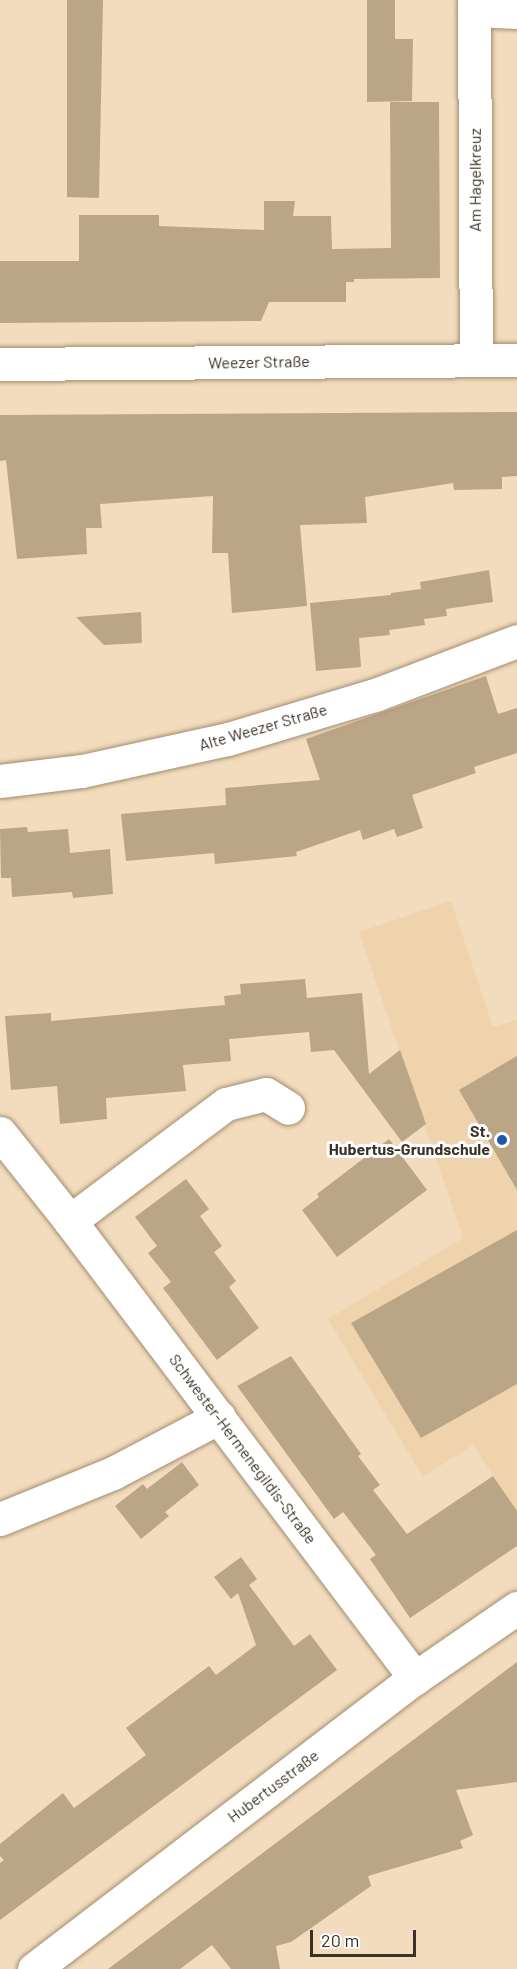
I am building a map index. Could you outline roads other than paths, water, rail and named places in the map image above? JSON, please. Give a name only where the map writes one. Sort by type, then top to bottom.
[{"type":"street","points":[[474,5],[517,12]]},
{"type":"street","name":"Am Hagelkreuz","points":[[474,5],[476,360]]},
{"type":"street","name":"Weezer Straße","points":[[0,364],[517,360]]},
{"type":"street","name":"Alte Weezer Straße","points":[[0,781],[82,771],[228,739],[375,695],[517,641]]},
{"type":"street","points":[[70,1221],[226,1104],[266,1094],[288,1108]]},
{"type":"street","name":"Schwester-Hermenegildis-Straße","points":[[0,1133],[70,1221],[415,1678]]},
{"type":"street","points":[[0,1520],[113,1473],[219,1418]]},
{"type":"street","name":"Hubertusstraße","points":[[34,1969],[415,1678],[517,1608]]},
{"type":"place","name":"St. Hubertus-Grundschule","points":[[502,1140]]}]
